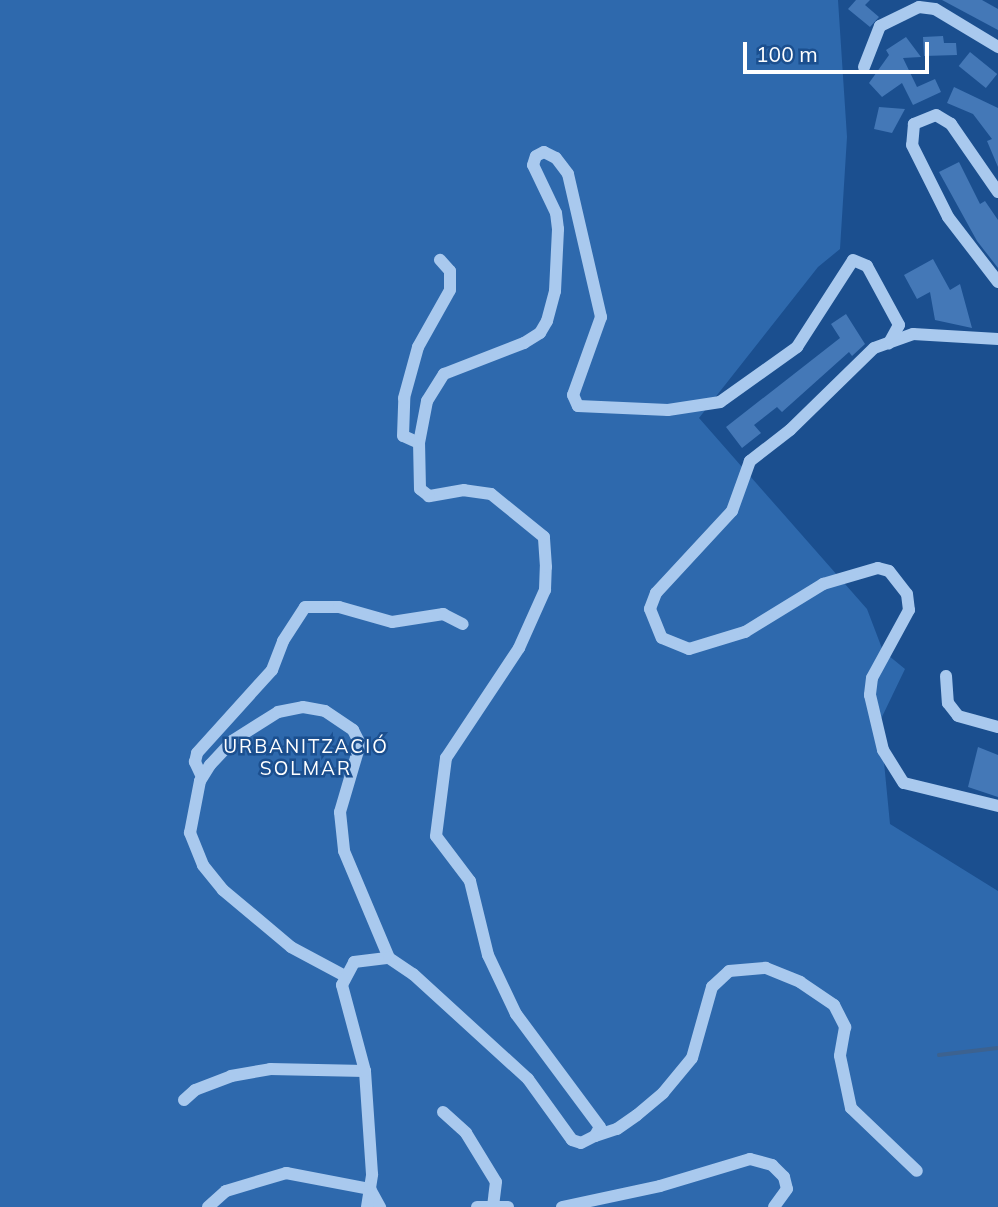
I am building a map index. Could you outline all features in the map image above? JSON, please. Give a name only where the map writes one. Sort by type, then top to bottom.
[{"type":"street","points":[[864,67],[880,26],[919,7],[936,9],[998,47]]},
{"type":"street","points":[[998,192],[951,124],[936,115],[914,124],[912,145],[948,217],[998,282]]},
{"type":"street","points":[[595,1136],[600,1126],[516,1014],[488,955],[470,881],[436,836],[446,758],[519,648],[545,590],[544,537],[491,494],[464,490],[429,496],[420,489],[419,443],[427,401],[444,374],[540,334],[547,321],[555,292],[558,229],[556,212],[533,165],[536,156],[544,152],[556,158],[568,174],[601,317],[573,395],[579,406],[668,410],[720,402],[797,346],[853,260],[867,265],[899,325],[889,343]]},
{"type":"street","points":[[419,443],[403,436],[404,398],[418,347],[450,290],[450,271],[440,260]]},
{"type":"street","points":[[998,339],[913,334],[874,348],[790,430],[750,461],[732,510],[656,593],[650,609],[654,628],[662,638],[689,649],[713,645],[745,632],[823,584],[878,568],[888,571],[907,594],[909,610],[872,678],[870,695],[883,750],[904,783],[998,806]]},
{"type":"street","points":[[202,777],[195,762],[197,753],[272,670],[283,641],[305,607],[339,607],[392,622],[443,614],[463,624]]},
{"type":"street","points":[[946,676],[948,703],[958,716],[998,727]]},
{"type":"street","points":[[345,976],[291,947],[223,890],[203,865],[190,833],[202,777],[232,741],[278,712],[303,707],[325,711],[353,730],[360,744],[340,812],[344,851],[389,958],[413,974],[528,1079],[572,1140],[582,1143],[617,1129],[663,1093],[692,1058],[702,1010],[712,987],[729,971],[766,968],[800,982],[834,1005],[845,1027],[840,1056],[851,1108],[917,1171]]},
{"type":"street","points":[[367,1207],[370,1189],[365,1071],[342,985],[355,962],[389,958]]},
{"type":"street","points":[[184,1100],[195,1090],[231,1076],[270,1069],[365,1071]]},
{"type":"street","points":[[443,1112],[466,1133],[496,1182],[494,1206]]},
{"type":"street","points":[[562,1207],[660,1186],[750,1159],[772,1164],[784,1177],[787,1189],[774,1207]]},
{"type":"street","points":[[208,1207],[226,1191],[286,1173],[370,1189]]},
{"type":"street","points":[[370,1189],[380,1207]]},
{"type":"street","points":[[477,1207],[508,1207]]},
{"type":"shaded area","points":[[0,0],[838,0],[847,137],[840,249],[818,267],[699,418],[867,609],[883,651],[905,669],[880,721],[890,824],[998,891],[998,1207],[0,1207]]},
{"type":"building","points":[[856,0],[870,0],[865,5],[879,17],[870,27],[848,9]]},
{"type":"building","points":[[942,0],[982,0],[998,9],[998,30]]},
{"type":"building","points":[[943,36],[944,43],[956,43],[957,55],[924,56],[923,37]]},
{"type":"building","points":[[906,37],[921,57],[903,58],[917,87],[935,79],[941,92],[913,105],[902,83],[882,97],[869,83],[889,55],[886,50]]},
{"type":"building","points":[[970,52],[997,74],[986,88],[959,66]]},
{"type":"building","points":[[954,87],[998,108],[998,167],[987,141],[992,139],[973,114],[947,103]]},
{"type":"building","points":[[879,107],[905,109],[892,133],[874,129]]},
{"type":"building","points":[[959,162],[980,204],[985,201],[998,220],[998,268],[977,241],[939,172]]},
{"type":"building","points":[[933,259],[950,290],[960,284],[972,328],[935,320],[930,292],[917,299],[904,275]]},
{"type":"building","points":[[846,314],[865,344],[852,356],[849,352],[782,412],[777,407],[754,425],[761,433],[742,448],[726,427],[840,338],[831,324]]},
{"type":"building","points":[[978,747],[998,755],[998,797],[968,787]]},
{"type":"waterway","points":[[939,1055],[998,1048]]},
{"type":"district","name":"URBANITZACIÓ SOLMAR","points":[[306,758]]}]
